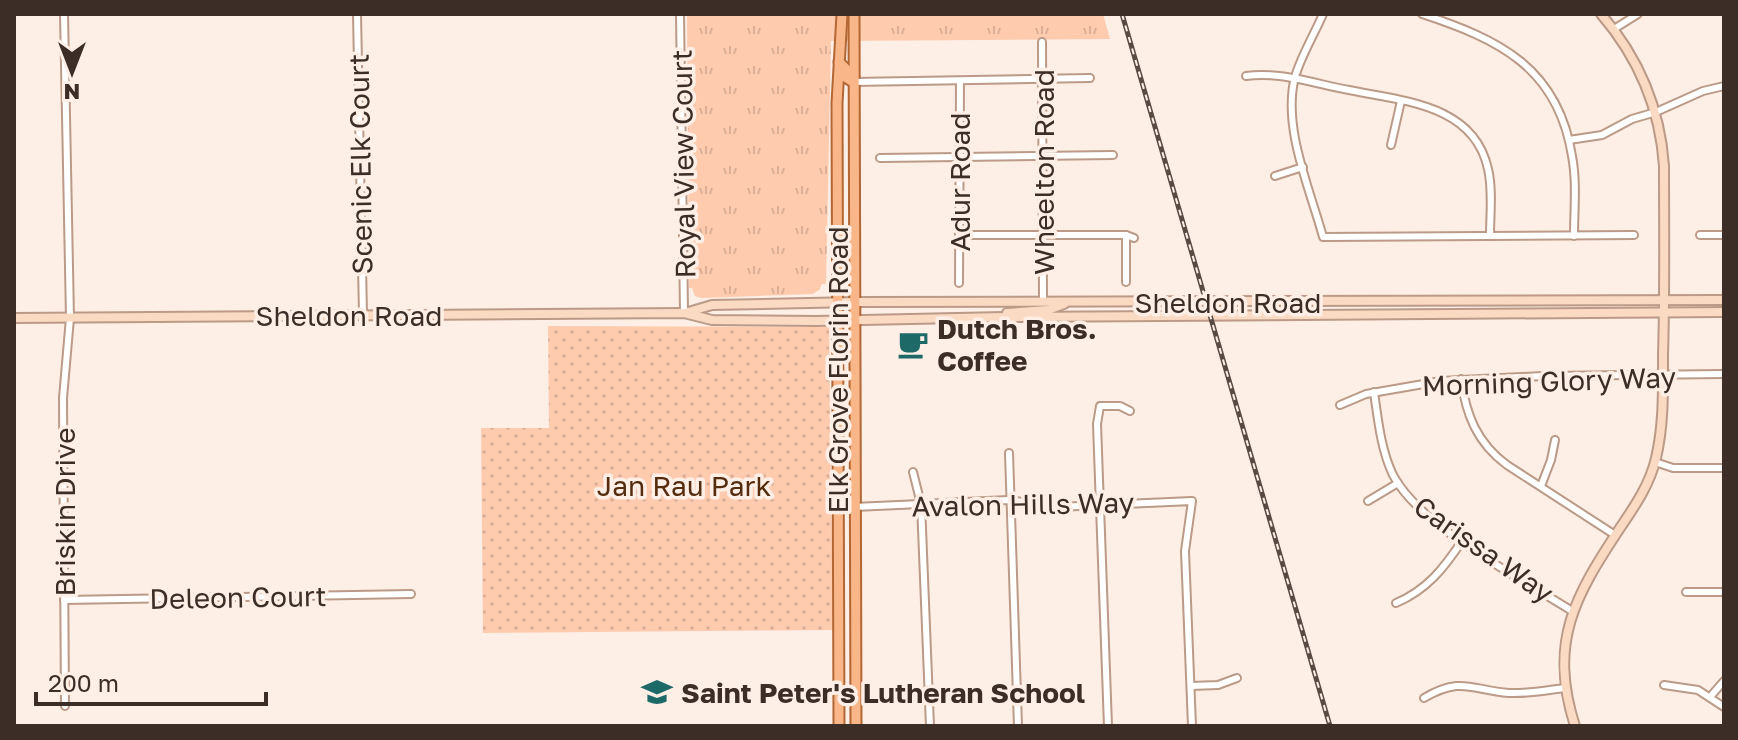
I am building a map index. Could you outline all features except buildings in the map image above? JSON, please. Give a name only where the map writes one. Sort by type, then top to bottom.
[{"type":"main road","name":"Elk Grove Florin Road","points":[[839,726],[837,103],[842,14]]},
{"type":"main road","name":"Elk Grove Florin Road","points":[[854,14],[856,726]]},
{"type":"main road","points":[[1575,726],[1566,688],[1564,658],[1572,611],[1592,570],[1644,491],[1655,462],[1662,418],[1664,166],[1656,112],[1641,72],[1601,14]]},
{"type":"main road","points":[[839,62],[846,69],[845,77],[853,82]]},
{"type":"main road","name":"Sheldon Road","points":[[684,313],[712,305],[856,302],[1724,300]]},
{"type":"main road","points":[[1004,317],[1012,311],[1048,310],[1073,301]]},
{"type":"main road","name":"Sheldon Road","points":[[14,318],[684,313],[712,320],[1724,312]]},
{"type":"street","name":"Briskin Drive","points":[[64,14],[70,318],[63,398],[65,706]]},
{"type":"street","name":"Scenic Elk Court","points":[[357,14],[363,315]]},
{"type":"street","name":"Royal View Court","points":[[680,14],[684,313]]},
{"type":"street","points":[[1323,14],[1295,79],[1291,100],[1292,120],[1323,237],[1634,235]]},
{"type":"street","points":[[1422,14],[1479,34],[1522,62],[1553,101],[1569,140],[1574,174],[1574,236]]},
{"type":"street","points":[[1614,29],[1638,14]]},
{"type":"street","name":"Wheelton Road","points":[[1042,42],[1043,301]]},
{"type":"street","points":[[1246,76],[1265,74],[1295,79],[1401,101],[1450,116],[1475,139],[1489,170],[1490,236]]},
{"type":"street","points":[[853,82],[1090,78]]},
{"type":"street","name":"Adur Road","points":[[959,283],[960,81]]},
{"type":"street","points":[[1569,140],[1602,135],[1632,119],[1656,112],[1694,94],[1724,86]]},
{"type":"street","points":[[1391,145],[1401,101]]},
{"type":"street","points":[[880,158],[1113,155]]},
{"type":"street","points":[[1275,176],[1303,167]]},
{"type":"street","points":[[959,235],[1130,236],[1126,282]]},
{"type":"street","points":[[1700,235],[1724,235]]},
{"type":"street","name":"Morning Glory Way","points":[[1340,405],[1374,392],[1461,379],[1724,374]]},
{"type":"street","points":[[1461,379],[1468,415],[1481,439],[1499,460],[1615,535]]},
{"type":"street","name":"Carissa Way","points":[[1374,392],[1386,458],[1398,483],[1419,510],[1572,611]]},
{"type":"street","points":[[1108,726],[1097,424],[1100,406],[1120,406],[1130,411]]},
{"type":"street","points":[[1541,486],[1555,440]]},
{"type":"street","points":[[1009,453],[1018,726]]},
{"type":"street","points":[[1655,462],[1673,468],[1724,468]]},
{"type":"street","points":[[913,472],[921,504],[930,726]]},
{"type":"street","points":[[1368,501],[1398,483]]},
{"type":"street","name":"Avalon Hills Way","points":[[854,507],[1009,500],[1057,507],[1192,501],[1185,551],[1191,686]]},
{"type":"street","points":[[1396,603],[1428,584],[1462,541]]},
{"type":"street","points":[[1686,592],[1724,592]]},
{"type":"street","name":"Deleon Court","points":[[64,600],[411,594]]},
{"type":"street","points":[[1192,726],[1191,686],[1218,685],[1237,678]]},
{"type":"street","points":[[1710,697],[1724,681]]},
{"type":"street","points":[[1424,698],[1445,688],[1462,685],[1515,693],[1566,688]]},
{"type":"street","points":[[1664,685],[1689,688],[1724,707]]},
{"type":"green space","points":[[687,14],[1103,14],[1110,39],[831,41],[826,284],[822,284],[813,294],[701,298],[689,288]]},
{"type":"green space","name":"Jan Rau Park","points":[[548,326],[829,327],[833,630],[483,633],[481,428],[549,428]]},
{"type":"railway","points":[[1122,14],[1330,726]]},
{"type":"place","name":"Dutch Bros. Coffee","points":[[913,344]]},
{"type":"place","name":"Saint Peter's Lutheran School","points":[[657,692]]}]
